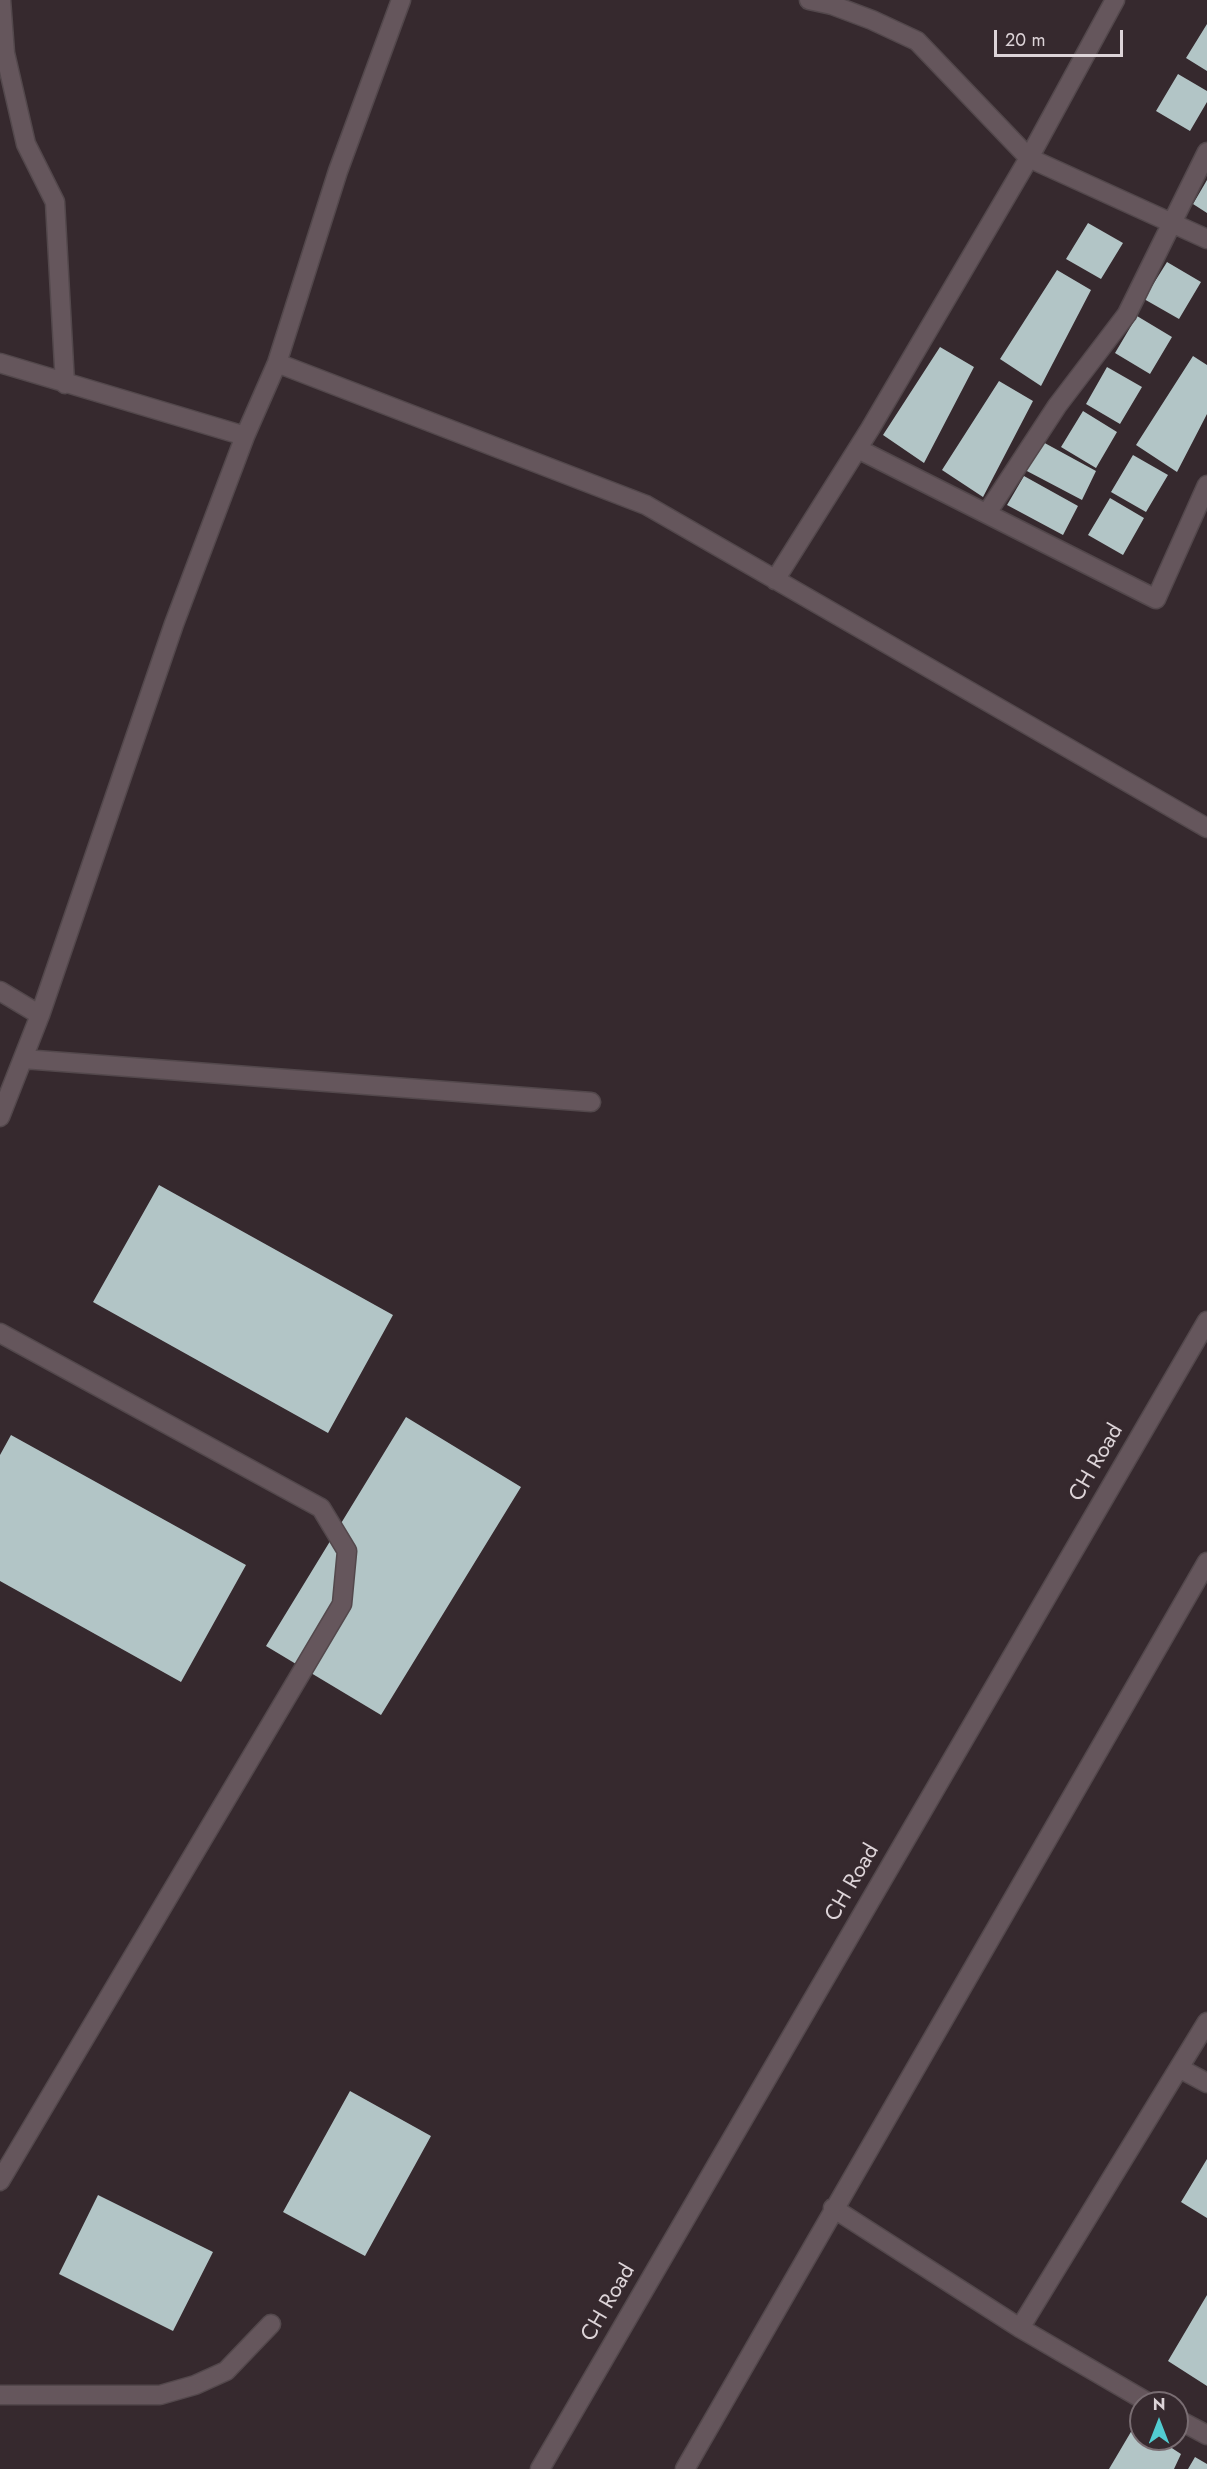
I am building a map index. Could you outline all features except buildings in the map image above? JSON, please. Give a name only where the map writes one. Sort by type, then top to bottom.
[{"type":"street","points":[[1,0],[5,53],[26,144],[55,202],[65,384]]},
{"type":"street","points":[[0,1117],[40,1015],[174,624],[245,436],[277,363],[338,171],[401,0]]},
{"type":"street","points":[[809,0],[832,5],[872,20],[917,41],[1029,158],[1207,239]]},
{"type":"street","points":[[775,580],[858,450],[1029,158],[1115,0]]},
{"type":"street","points":[[987,513],[1057,406],[1127,314],[1207,152]]},
{"type":"street","points":[[0,363],[245,436]]},
{"type":"street","points":[[277,363],[646,505],[1207,828]]},
{"type":"street","points":[[858,450],[1156,599],[1207,485]]},
{"type":"street","points":[[0,991],[40,1015]]},
{"type":"street","points":[[22,1059],[591,1102]]},
{"type":"street","name":"CH Road","points":[[540,2469],[1205,1328]]},
{"type":"street","points":[[0,1333],[321,1508],[347,1551],[342,1604],[0,2181]]},
{"type":"street","points":[[685,2469],[833,2208],[1207,1563]]},
{"type":"street","points":[[1020,2328],[1207,2022]]},
{"type":"street","points":[[1179,2068],[1207,2084]]},
{"type":"street","points":[[833,2208],[1020,2328],[1129,2391]]},
{"type":"street","points":[[0,2396],[160,2395],[195,2385],[226,2371],[271,2324]]},
{"type":"street","points":[[1189,2425],[1207,2435]]}]
